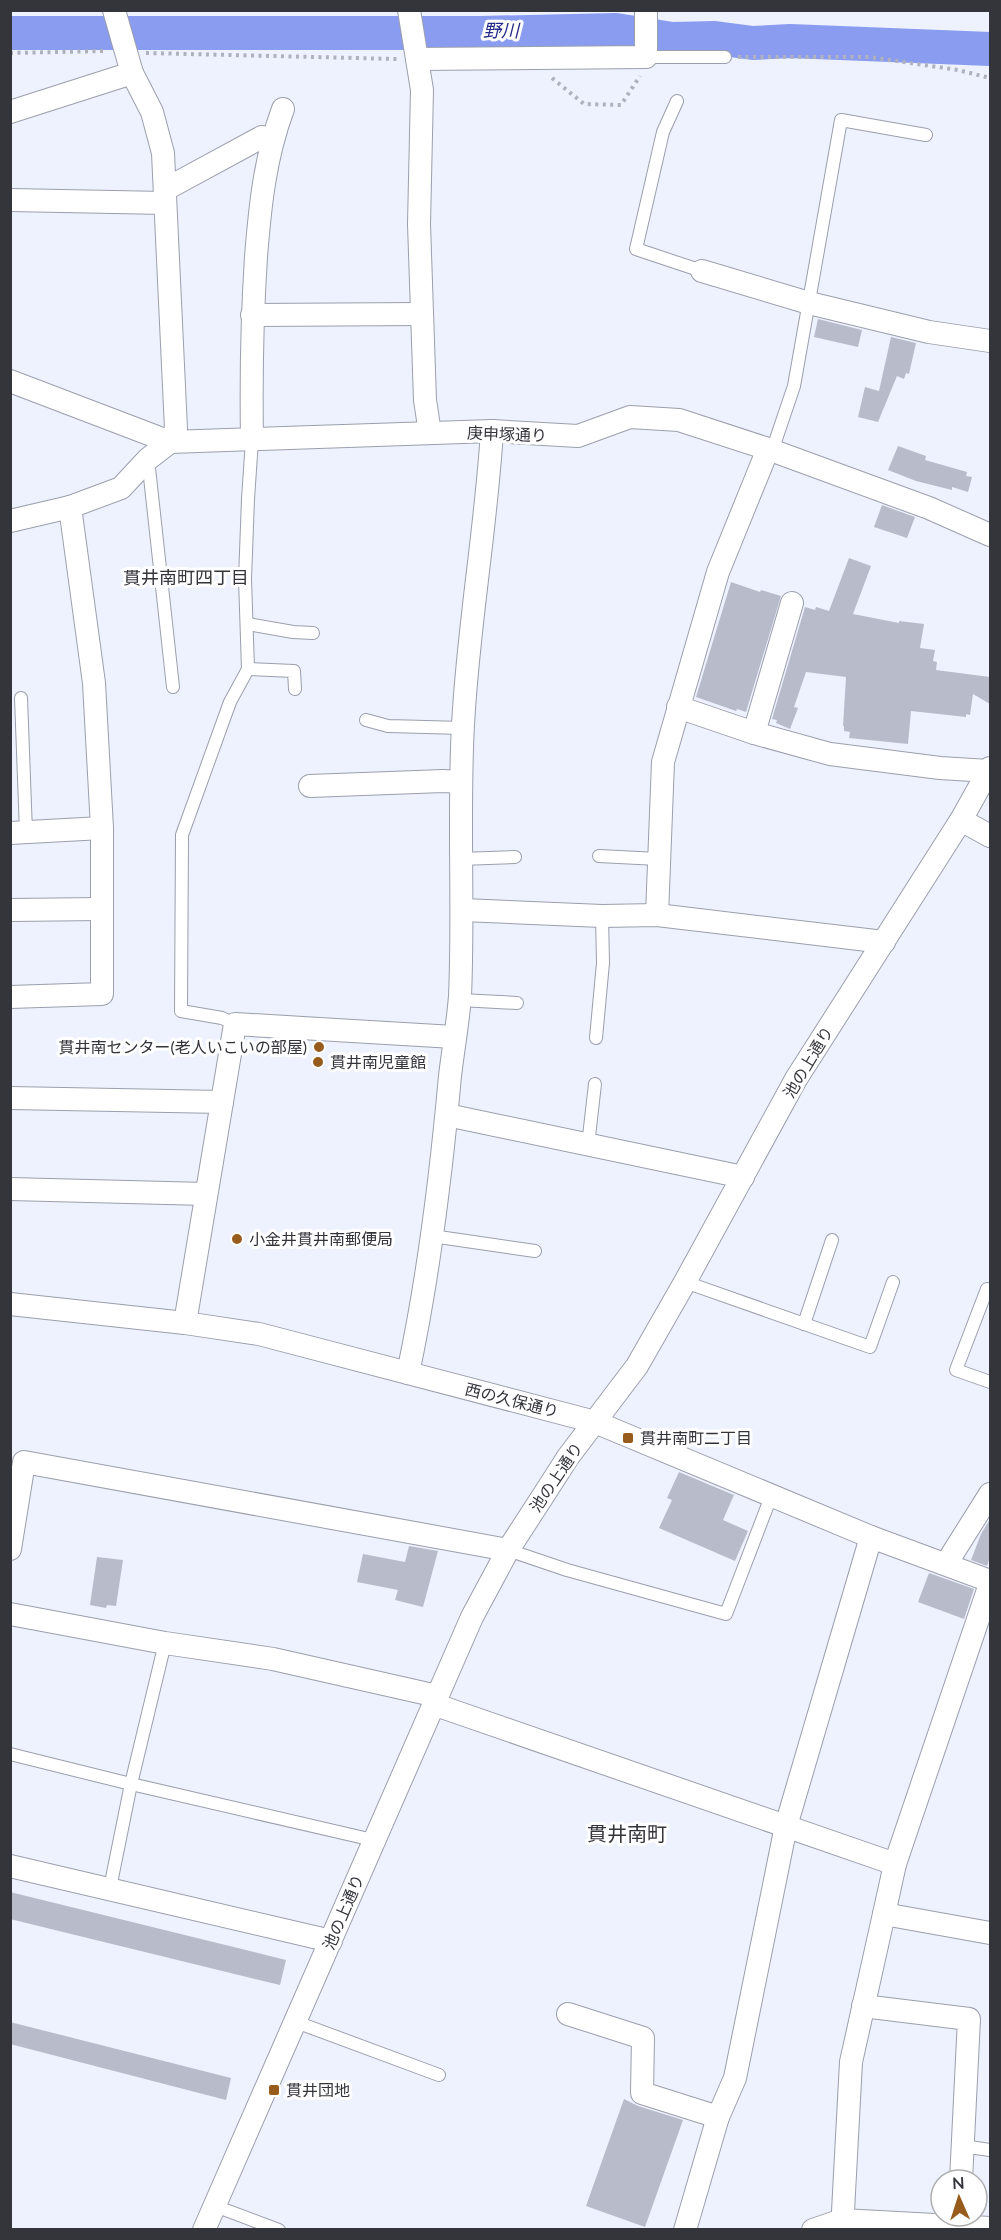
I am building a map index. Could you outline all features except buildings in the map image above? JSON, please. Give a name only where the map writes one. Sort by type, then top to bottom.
[{"type":"street","points":[[10,521],[70,507],[121,488],[148,459],[170,442],[176,429],[163,153],[152,112],[132,74],[124,51],[114,10]]},
{"type":"street","points":[[409,10],[422,90],[419,224],[421,314],[425,400],[430,433]]},
{"type":"street","points":[[417,59],[649,57],[646,10]]},
{"type":"street","points":[[10,111],[132,74]]},
{"type":"street","points":[[252,440],[252,315],[260,208],[272,139],[283,109]]},
{"type":"street","points":[[10,200],[166,196],[262,137],[272,139]]},
{"type":"street","points":[[702,271],[809,303],[929,332],[990,341]]},
{"type":"street","points":[[252,315],[421,314]]},
{"type":"street","name":"庚申塚通り","points":[[10,381],[170,442],[492,431],[578,436],[630,417],[679,420],[770,450],[929,508],[990,535]]},
{"type":"street","points":[[408,1373],[423,1302],[460,1000],[463,909],[460,860],[463,728],[471,624],[488,494],[492,431]]},
{"type":"street","points":[[657,915],[663,762],[718,572],[770,450]]},
{"type":"street","points":[[10,998],[102,994],[102,828],[94,683],[70,507]]},
{"type":"street","points":[[754,733],[792,603]]},
{"type":"street","points":[[678,707],[754,733],[830,754],[940,768],[990,770]]},
{"type":"street","name":"池の上通り","points":[[204,2229],[472,1617],[508,1550],[568,1457],[637,1366],[686,1282],[796,1079],[961,820],[990,770]]},
{"type":"street","points":[[310,786],[461,782]]},
{"type":"street","points":[[961,820],[990,836]]},
{"type":"street","points":[[18,832],[102,828]]},
{"type":"street","points":[[10,910],[101,909]]},
{"type":"street","points":[[463,909],[602,916],[657,915],[884,942]]},
{"type":"street","points":[[185,1323],[235,1024],[454,1037]]},
{"type":"street","points":[[10,1098],[222,1102]]},
{"type":"street","points":[[447,1115],[743,1177]]},
{"type":"street","points":[[10,1189],[206,1194]]},
{"type":"street","name":"西の久保通り","points":[[10,1304],[185,1323],[259,1334],[595,1422],[872,1537],[990,1582]]},
{"type":"street","points":[[10,1549],[24,1462],[508,1550]]},
{"type":"street","points":[[946,1564],[990,1494]]},
{"type":"street","points":[[685,2229],[718,2117],[735,2078],[786,1826],[872,1537]]},
{"type":"street","points":[[842,2225],[851,2062],[895,1864],[990,1582]]},
{"type":"street","points":[[10,1614],[165,1643],[273,1659],[435,1700],[895,1864]]},
{"type":"street","points":[[10,1866],[331,1941]]},
{"type":"street","points":[[884,1914],[990,1933]]},
{"type":"street","points":[[863,2006],[969,2019],[961,2168]]},
{"type":"street","points":[[568,2014],[643,2038],[642,2093],[718,2117]]},
{"type":"street","points":[[813,2229],[842,2225],[915,2226]]},
{"type":"lane","points":[[649,57],[725,57]]},
{"type":"lane","points":[[677,101],[663,132],[636,249],[702,271]]},
{"type":"lane","points":[[770,450],[794,387],[841,120],[926,135]]},
{"type":"lane","points":[[235,1024],[222,1017],[181,1011],[182,835],[230,702],[248,669],[245,579],[252,440]]},
{"type":"lane","points":[[148,459],[173,687]]},
{"type":"lane","points":[[248,624],[313,633]]},
{"type":"lane","points":[[248,669],[294,671],[295,689]]},
{"type":"lane","points":[[18,832],[21,698]]},
{"type":"lane","points":[[366,720],[388,726],[463,728]]},
{"type":"lane","points":[[599,856],[658,859]]},
{"type":"lane","points":[[460,860],[515,857]]},
{"type":"lane","points":[[596,1038],[603,963],[602,916]]},
{"type":"lane","points":[[460,1000],[517,1003]]},
{"type":"lane","points":[[588,1144],[595,1084]]},
{"type":"lane","points":[[432,1236],[535,1251]]},
{"type":"lane","points":[[804,1324],[832,1240]]},
{"type":"lane","points":[[686,1282],[870,1347],[893,1282]]},
{"type":"lane","points":[[990,1290],[987,1289],[956,1370],[990,1382]]},
{"type":"lane","points":[[508,1550],[567,1570],[726,1614],[772,1494]]},
{"type":"lane","points":[[110,1888],[131,1784],[165,1643]]},
{"type":"lane","points":[[10,1754],[373,1840]]},
{"type":"lane","points":[[296,2022],[439,2075]]},
{"type":"lane","points":[[962,2146],[990,2150]]},
{"type":"lane","points":[[215,2206],[279,2229]]},
{"type":"path","points":[[10,53],[124,51],[417,59]]},
{"type":"path","points":[[528,58],[584,104],[621,105],[649,57]]},
{"type":"path","points":[[725,57],[868,57],[958,70],[990,78]]},
{"type":"waterway","name":"野川","points":[[10,33],[481,33],[616,30],[672,39],[715,38],[753,43],[790,41],[990,49]]},
{"type":"place","name":"貫井南センター(老人いこいの部屋)","points":[[319,1047]]},
{"type":"place","name":"貫井南児童館","points":[[318,1062]]},
{"type":"place","name":"小金井貫井南郵便局","points":[[237,1239]]},
{"type":"place","name":"貫井南町二丁目","points":[[628,1438]]},
{"type":"place","name":"貫井団地","points":[[274,2090]]},
{"type":"district","name":"貫井南町四丁目","points":[[186,578]]},
{"type":"district","name":"貫井南町","points":[[627,1834]]}]
